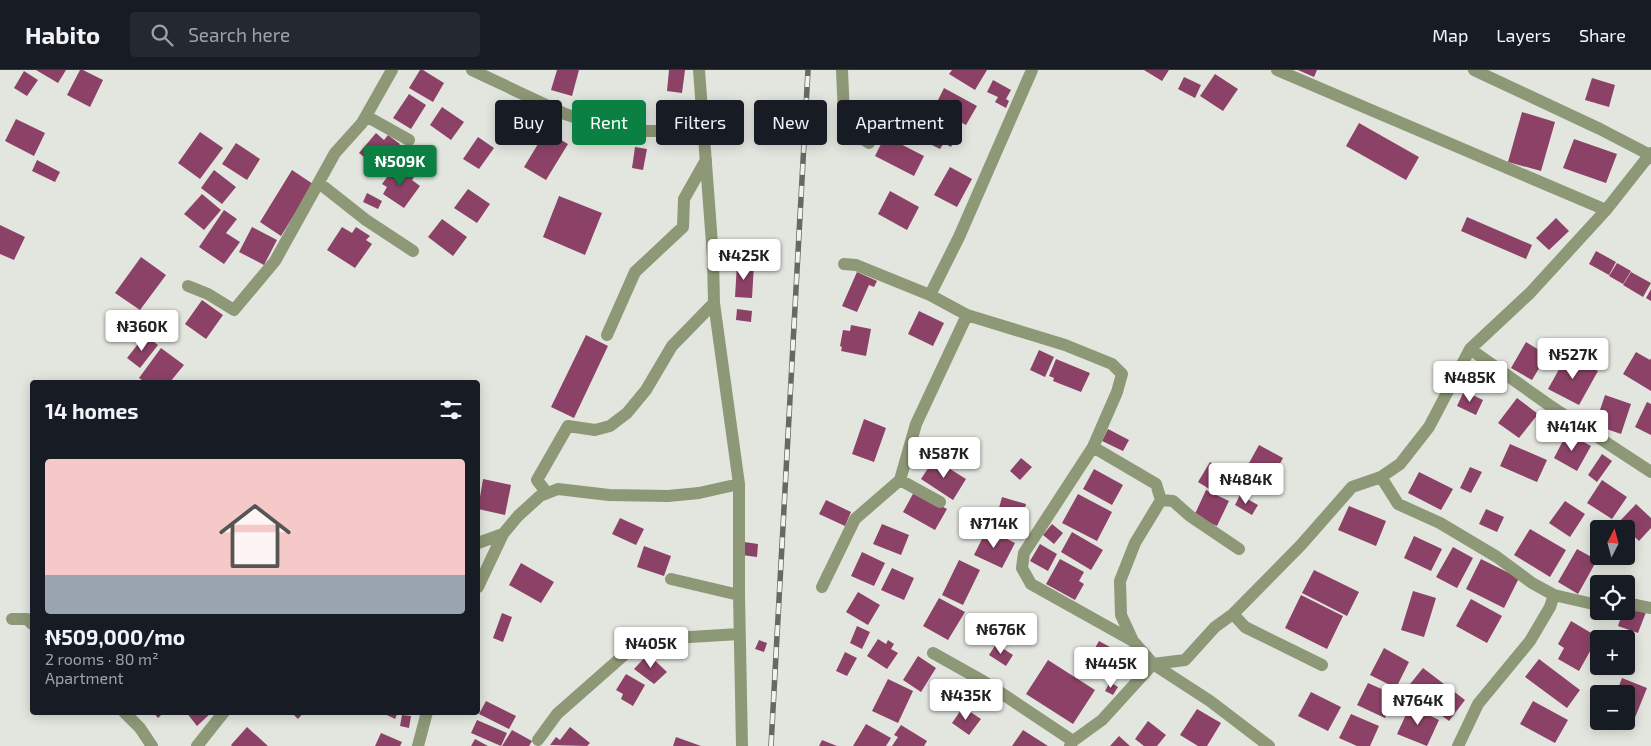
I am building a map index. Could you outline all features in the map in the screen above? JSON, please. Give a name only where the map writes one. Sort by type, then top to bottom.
[{"type":"street","points":[[188,286],[208,294],[234,310],[275,261],[335,152],[362,123],[392,70]]},
{"type":"street","points":[[472,70],[565,114],[616,131],[656,131]]},
{"type":"street","points":[[699,70],[701,100]]},
{"type":"street","points":[[842,70],[843,100]]},
{"type":"street","points":[[930,295],[959,237],[1032,70]]},
{"type":"street","points":[[1277,70],[1606,210]]},
{"type":"street","points":[[933,653],[975,676],[1072,743],[1102,720],[1153,664],[1185,660],[1215,627],[1233,614],[1301,546],[1352,487],[1381,477],[1400,464],[1429,428],[1470,349],[1530,293],[1606,210],[1651,155],[1474,70]]},
{"type":"street","points":[[366,116],[409,140]]},
{"type":"street","points":[[704,145],[713,257],[714,303],[738,484],[738,595],[742,746]]},
{"type":"street","points":[[607,335],[635,272],[683,227],[684,199],[706,160]]},
{"type":"street","points":[[319,183],[366,220],[413,251]]},
{"type":"street","points":[[844,264],[856,265],[930,295],[967,315],[1065,345],[1112,364],[1122,374],[1093,447],[1024,553],[1022,568],[1031,584],[1134,641]]},
{"type":"street","points":[[547,493],[537,480],[568,426],[595,430],[610,426],[627,413],[646,390],[672,346],[714,303]]},
{"type":"street","points":[[822,588],[855,519],[900,480],[916,424],[967,315]]},
{"type":"street","points":[[1470,349],[1651,472]]},
{"type":"street","points":[[1093,447],[1156,484],[1161,500],[1134,543],[1120,580],[1121,615],[1134,641],[1153,664],[1210,700],[1269,746]]},
{"type":"street","points":[[1381,477],[1398,504],[1440,523],[1497,557],[1532,583],[1554,595],[1590,603]]},
{"type":"street","points":[[900,480],[940,502]]},
{"type":"street","points":[[480,583],[502,534],[518,516],[540,496],[547,493],[558,489],[609,495],[668,496],[699,493],[738,484]]},
{"type":"street","points":[[1161,500],[1173,501],[1190,516],[1239,548]]},
{"type":"street","points":[[480,542],[502,534]]},
{"type":"street","points":[[671,579],[738,595]]},
{"type":"street","points":[[1458,746],[1478,704],[1530,640],[1550,607],[1554,595]]},
{"type":"street","points":[[1635,605],[1651,608]]},
{"type":"street","points":[[1233,614],[1245,627],[1322,665]]},
{"type":"street","points":[[12,619],[27,620],[30,622]]},
{"type":"street","points":[[538,740],[557,714],[642,640],[739,634]]},
{"type":"street","points":[[127,715],[140,728],[152,746]]},
{"type":"street","points":[[197,746],[222,715]]},
{"type":"street","points":[[418,746],[426,715]]},
{"type":"building","points":[[36,70],[66,70],[58,83]]},
{"type":"building","points":[[80,70],[103,80],[90,107],[67,95]]},
{"type":"building","points":[[420,70],[444,83],[433,102],[409,88]]},
{"type":"building","points":[[557,70],[579,70],[572,96],[551,90]]},
{"type":"building","points":[[669,70],[685,70],[682,93],[667,91]]},
{"type":"building","points":[[952,70],[987,70],[975,90],[949,74]]},
{"type":"building","points":[[1144,70],[1169,70],[1162,81]]},
{"type":"building","points":[[1298,70],[1317,70],[1314,77]]},
{"type":"building","points":[[24,71],[38,80],[27,96],[14,88]]},
{"type":"building","points":[[1215,74],[1238,89],[1223,111],[1200,96]]},
{"type":"building","points":[[1184,77],[1201,85],[1195,98],[1178,89]]},
{"type":"building","points":[[1592,78],[1615,85],[1609,107],[1585,100]]},
{"type":"building","points":[[993,80],[1011,90],[1006,99],[1009,101],[1006,108],[995,102],[998,97],[987,92]]},
{"type":"building","points":[[944,88],[977,106],[966,125],[962,123],[962,100],[938,100]]},
{"type":"building","points":[[409,94],[426,105],[411,129],[393,118]]},
{"type":"building","points":[[442,107],[464,122],[451,140],[430,125]]},
{"type":"building","points":[[1522,112],[1555,122],[1541,171],[1508,162]]},
{"type":"building","points":[[16,119],[45,133],[34,156],[5,141]]},
{"type":"building","points":[[1359,123],[1419,157],[1406,180],[1346,146]]},
{"type":"building","points":[[200,132],[223,148],[200,179],[178,163]]},
{"type":"building","points":[[376,133],[384,140],[388,135],[400,144],[396,149],[401,153],[385,173],[359,153]]},
{"type":"building","points":[[478,137],[494,148],[479,169],[463,159]]},
{"type":"building","points":[[1574,139],[1617,154],[1606,183],[1563,168]]},
{"type":"building","points":[[562,140],[568,144],[546,180],[524,167],[537,145],[562,145]]},
{"type":"building","points":[[236,143],[260,159],[247,180],[222,164]]},
{"type":"building","points":[[880,145],[903,145],[924,156],[914,176],[875,156]]},
{"type":"building","points":[[932,145],[943,145],[940,149]]},
{"type":"building","points":[[635,147],[647,149],[643,170],[632,168]]},
{"type":"building","points":[[37,160],[60,172],[55,182],[32,171]]},
{"type":"building","points":[[950,167],[972,179],[957,207],[934,195]]},
{"type":"building","points":[[393,169],[399,173],[402,169],[414,177],[412,180],[420,186],[404,208],[383,194],[387,187],[382,184]]},
{"type":"building","points":[[214,170],[236,187],[222,204],[201,188]]},
{"type":"building","points":[[292,170],[313,184],[281,236],[260,222]]},
{"type":"building","points":[[468,189],[490,204],[477,223],[454,208]]},
{"type":"building","points":[[890,191],[919,207],[907,230],[878,214]]},
{"type":"building","points":[[367,193],[382,201],[378,209],[363,202]]},
{"type":"building","points":[[202,194],[221,210],[204,230],[184,214]]},
{"type":"building","points":[[559,196],[602,213],[585,255],[543,237]]},
{"type":"building","points":[[224,210],[237,219],[226,233],[240,242],[224,264],[199,247]]},
{"type":"building","points":[[1467,217],[1532,245],[1526,259],[1461,231]]},
{"type":"building","points":[[1556,218],[1569,231],[1549,250],[1536,238]]},
{"type":"building","points":[[442,219],[467,237],[453,256],[428,237]]},
{"type":"building","points":[[0,225],[25,237],[14,260],[0,254]]},
{"type":"building","points":[[252,227],[277,240],[264,265],[239,252]]},
{"type":"building","points":[[342,227],[352,233],[356,227],[370,236],[366,240],[372,244],[355,268],[327,250]]},
{"type":"building","points":[[1596,251],[1616,262],[1609,275],[1589,264]]},
{"type":"building","points":[[141,257],[166,275],[140,310],[115,293]]},
{"type":"building","points":[[1617,263],[1631,271],[1623,284],[1609,276]]},
{"type":"building","points":[[737,264],[754,265],[752,298],[735,297]]},
{"type":"building","points":[[857,272],[877,281],[874,287],[869,285],[857,312],[842,306]]},
{"type":"building","points":[[1631,272],[1651,283],[1643,297],[1623,285]]},
{"type":"building","points":[[1651,289],[1651,301],[1646,298]]},
{"type":"building","points":[[202,300],[223,315],[206,339],[185,324]]},
{"type":"building","points":[[737,309],[752,311],[751,322],[736,320]]},
{"type":"building","points":[[919,311],[944,323],[933,346],[908,334]]},
{"type":"building","points":[[851,325],[871,329],[866,356],[841,351],[843,330],[850,331]]},
{"type":"building","points":[[145,335],[158,345],[140,368],[127,358]]},
{"type":"building","points":[[586,335],[608,346],[574,418],[551,407]]},
{"type":"building","points":[[1526,342],[1547,355],[1532,380],[1511,368]]},
{"type":"building","points":[[161,348],[184,365],[172,380],[142,380],[139,378]]},
{"type":"building","points":[[1039,350],[1054,357],[1045,377],[1030,370]]},
{"type":"building","points":[[1636,352],[1650,360],[1651,358],[1651,391],[1623,374]]},
{"type":"building","points":[[1567,355],[1598,371],[1579,405],[1548,389]]},
{"type":"building","points":[[1056,359],[1090,373],[1081,392],[1053,381],[1054,378],[1049,376]]},
{"type":"building","points":[[1464,391],[1483,400],[1476,415],[1457,406]]},
{"type":"building","points":[[1605,395],[1631,404],[1621,434],[1595,425]]},
{"type":"building","points":[[1517,398],[1538,414],[1519,438],[1498,423]]},
{"type":"building","points":[[1647,402],[1651,404],[1651,435],[1635,427]]},
{"type":"building","points":[[864,419],[886,428],[874,462],[852,454]]},
{"type":"building","points":[[1108,429],[1129,440],[1123,451],[1102,441]]},
{"type":"building","points":[[1567,433],[1591,446],[1577,471],[1554,458]]},
{"type":"building","points":[[1510,444],[1547,460],[1537,482],[1500,466]]},
{"type":"building","points":[[1259,445],[1283,458],[1269,485],[1244,472]]},
{"type":"building","points":[[1602,454],[1612,461],[1597,482],[1588,475]]},
{"type":"building","points":[[1021,458],[1032,467],[1020,480],[1010,471]]},
{"type":"building","points":[[934,459],[966,479],[953,500],[921,479]]},
{"type":"building","points":[[1210,462],[1231,475],[1219,495],[1198,482]]},
{"type":"building","points":[[1470,467],[1482,472],[1471,493],[1460,488]]},
{"type":"building","points":[[1094,469],[1123,485],[1112,505],[1083,489]]},
{"type":"building","points":[[1419,472],[1453,489],[1441,510],[1408,493]]},
{"type":"building","points":[[483,479],[511,485],[505,515],[480,509]]},
{"type":"building","points":[[1602,480],[1627,497],[1612,519],[1587,503]]},
{"type":"building","points":[[1206,490],[1229,501],[1217,526],[1194,516]]},
{"type":"building","points":[[914,492],[947,509],[935,530],[903,512]]},
{"type":"building","points":[[1078,494],[1112,512],[1097,541],[1062,523]]},
{"type":"building","points":[[1240,495],[1258,505],[1252,515],[1235,505]]},
{"type":"building","points":[[1002,497],[1026,504],[1019,533],[994,526]]},
{"type":"building","points":[[826,500],[851,512],[845,526],[819,514]]},
{"type":"building","points":[[1565,501],[1585,514],[1570,537],[1549,523]]},
{"type":"building","points":[[1636,504],[1651,518],[1651,528],[1639,541],[1635,537],[1635,520],[1621,520]]},
{"type":"building","points":[[1349,506],[1386,521],[1376,546],[1338,530]]},
{"type":"building","points":[[1486,509],[1504,517],[1497,532],[1479,524]]},
{"type":"building","points":[[620,518],[644,529],[636,545],[612,534]]},
{"type":"building","points":[[882,524],[909,535],[901,555],[873,544]]},
{"type":"building","points":[[1052,524],[1063,533],[1054,544],[1043,535]]},
{"type":"building","points":[[987,529],[1015,543],[1002,568],[974,555]]},
{"type":"building","points":[[1530,529],[1566,550],[1550,577],[1514,555]]},
{"type":"building","points":[[1072,532],[1103,550],[1091,570],[1061,552]]},
{"type":"building","points":[[1414,536],[1442,549],[1431,571],[1404,558]]},
{"type":"building","points":[[744,542],[758,544],[757,557],[742,555]]},
{"type":"building","points":[[1040,544],[1057,554],[1048,571],[1030,561]]},
{"type":"building","points":[[644,546],[671,556],[664,576],[637,567]]},
{"type":"building","points":[[1453,547],[1473,558],[1457,588],[1436,577]]},
{"type":"building","points":[[1577,549],[1590,556],[1590,565],[1594,565],[1578,594],[1558,582]]},
{"type":"building","points":[[862,552],[885,563],[874,586],[851,576]]},
{"type":"building","points":[[1060,559],[1084,572],[1079,581],[1084,584],[1075,600],[1046,584]]},
{"type":"building","points":[[1481,559],[1519,578],[1504,608],[1466,589]]},
{"type":"building","points":[[959,560],[980,570],[963,605],[942,595]]},
{"type":"building","points":[[521,563],[554,582],[541,603],[509,585]]},
{"type":"building","points":[[892,568],[914,578],[904,600],[881,590]]},
{"type":"building","points":[[1314,570],[1359,592],[1347,616],[1302,593]]},
{"type":"building","points":[[1413,591],[1436,598],[1424,637],[1401,630]]},
{"type":"building","points":[[858,592],[880,605],[868,625],[846,612]]},
{"type":"building","points":[[1301,595],[1343,616],[1327,649],[1285,628]]},
{"type":"building","points":[[939,598],[965,612],[948,640],[923,626]]},
{"type":"building","points":[[1471,599],[1502,616],[1487,643],[1456,626]]},
{"type":"building","points":[[1635,609],[1646,612],[1638,633],[1635,630],[1618,626],[1620,620],[1635,620]]},
{"type":"building","points":[[502,613],[512,617],[503,642],[493,638]]},
{"type":"building","points":[[1571,621],[1590,632],[1590,651],[1579,671],[1558,659],[1564,648],[1558,644]]},
{"type":"building","points":[[857,626],[870,632],[862,649],[850,643]]},
{"type":"building","points":[[878,639],[886,644],[888,640],[894,644],[891,649],[898,653],[887,669],[867,656]]},
{"type":"building","points":[[759,640],[767,643],[764,652],[755,649]]},
{"type":"building","points":[[1099,641],[1119,652],[1115,660],[1095,648]]},
{"type":"building","points":[[996,644],[1013,655],[1006,666],[989,655]]},
{"type":"building","points":[[1384,648],[1409,662],[1396,688],[1370,675]]},
{"type":"building","points":[[845,652],[857,658],[847,676],[836,671]]},
{"type":"building","points":[[1093,653],[1118,666],[1114,673],[1089,660]]},
{"type":"building","points":[[648,654],[667,672],[654,684],[634,669]]},
{"type":"building","points":[[918,656],[936,668],[921,692],[903,680]]},
{"type":"building","points":[[1539,659],[1580,690],[1567,708],[1525,677]]},
{"type":"building","points":[[1048,660],[1095,690],[1073,724],[1026,694]]},
{"type":"building","points":[[1423,668],[1465,700],[1449,721],[1406,689]]},
{"type":"building","points":[[626,674],[645,685],[633,706],[621,699],[623,694],[616,690]]},
{"type":"building","points":[[1622,678],[1647,688],[1635,718],[1635,685],[1619,685]]},
{"type":"building","points":[[888,679],[913,691],[898,723],[872,711]]},
{"type":"building","points":[[1110,682],[1118,687],[1113,695],[1105,691]]},
{"type":"building","points":[[1368,683],[1395,695],[1385,718],[1357,705]]},
{"type":"building","points":[[1311,692],[1341,707],[1328,731],[1298,716]]},
{"type":"building","points":[[486,701],[516,716],[509,729],[480,714]]},
{"type":"building","points":[[1533,701],[1568,720],[1555,743],[1520,724]]},
{"type":"building","points":[[1410,706],[1439,720],[1427,746],[1397,734]]},
{"type":"building","points":[[963,707],[981,719],[969,735],[952,723]]},
{"type":"building","points":[[1197,709],[1221,723],[1207,746],[1198,746],[1180,735]]},
{"type":"building","points":[[1351,714],[1379,726],[1370,746],[1357,746],[1339,738]]},
{"type":"building","points":[[188,715],[209,715],[197,726]]},
{"type":"building","points":[[387,715],[397,715],[395,719]]},
{"type":"building","points":[[402,715],[411,716],[409,728],[400,726]]},
{"type":"building","points":[[477,720],[507,733],[501,746],[471,733]]},
{"type":"building","points":[[1148,721],[1166,735],[1157,746],[1144,746],[1135,739]]},
{"type":"building","points":[[866,724],[891,738],[886,746],[853,746]]},
{"type":"building","points":[[901,725],[927,741],[924,746],[892,746],[898,737],[894,735]]},
{"type":"building","points":[[247,727],[268,746],[232,746]]},
{"type":"building","points":[[570,727],[590,743],[587,746],[550,745],[556,737],[560,740]]},
{"type":"building","points":[[512,730],[532,741],[529,746],[502,746]]},
{"type":"building","points":[[1023,730],[1048,746],[1012,746]]},
{"type":"building","points":[[381,733],[402,742],[400,746],[375,746]]},
{"type":"building","points":[[1119,736],[1130,746],[1110,746]]},
{"type":"building","points":[[676,737],[701,746],[673,746]]},
{"type":"building","points":[[475,739],[488,746],[471,746]]},
{"type":"building","points":[[822,740],[837,746],[819,746]]},
{"type":"railway","points":[[771,746],[808,70]]}]
